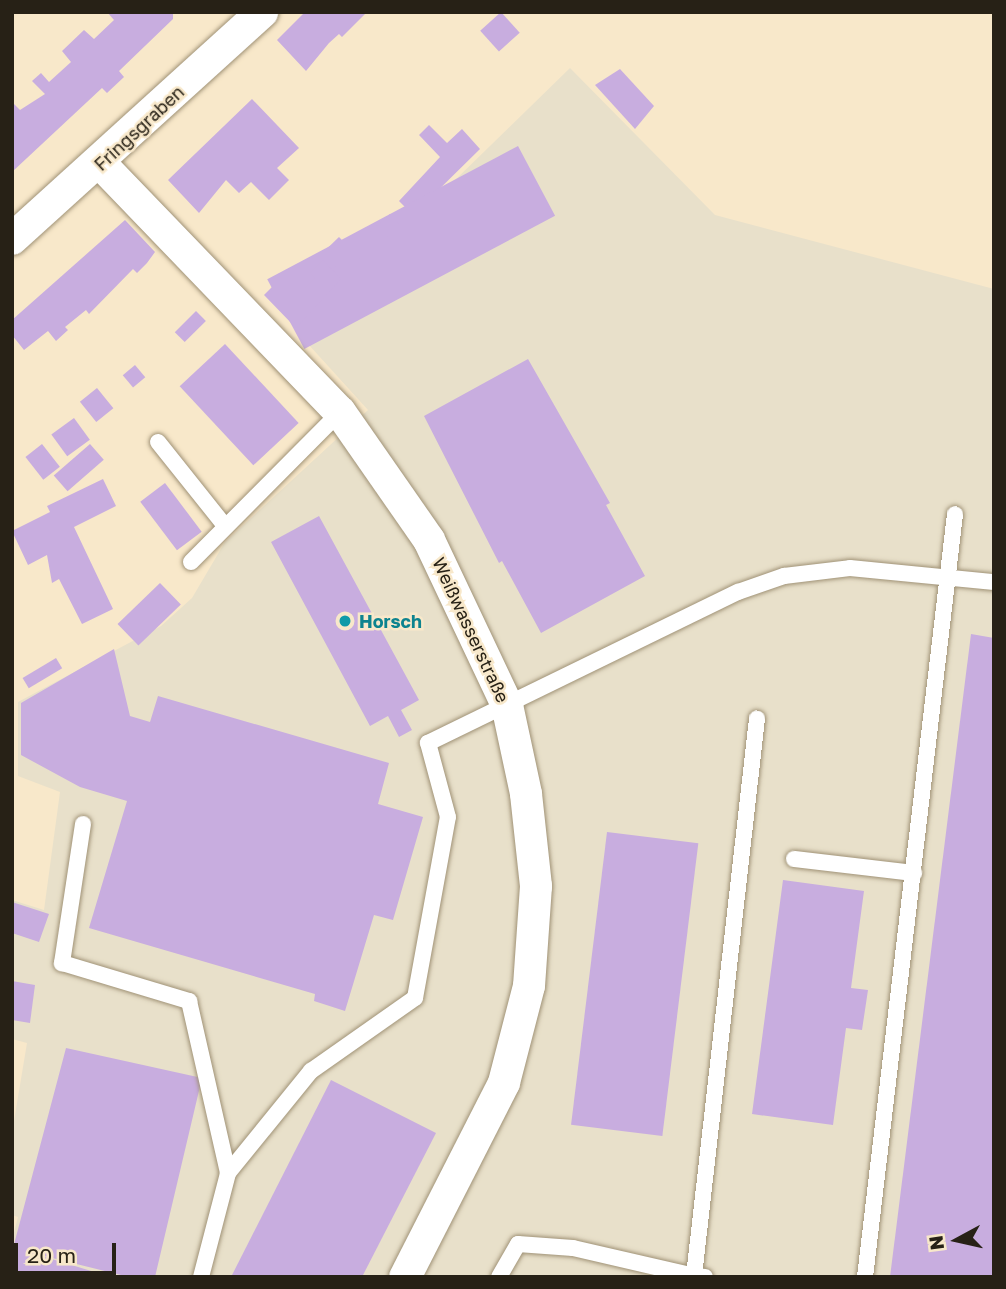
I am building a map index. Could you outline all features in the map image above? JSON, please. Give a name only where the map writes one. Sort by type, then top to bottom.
[{"type":"street","name":"Fringsgraben","points":[[12,239],[101,164],[262,12]]},
{"type":"street","name":"Weißwasserstraße","points":[[101,164],[340,412],[429,540],[507,705],[526,794],[536,886],[528,986],[503,1083],[405,1277]]},
{"type":"lane","points":[[191,562],[340,412]]},
{"type":"lane","points":[[158,442],[225,526]]},
{"type":"lane","points":[[865,1277],[955,514]]},
{"type":"lane","points":[[201,1277],[228,1174],[311,1071],[415,999],[448,817],[428,743],[738,592],[784,576],[850,568],[994,582]]},
{"type":"lane","points":[[499,1277],[518,1244],[573,1248],[700,1276],[757,719]]},
{"type":"lane","points":[[83,824],[62,963],[189,1002],[228,1174]]},
{"type":"lane","points":[[794,859],[914,873]]},
{"type":"shaded area","points":[[570,68],[715,215],[994,289],[994,1277],[12,1277],[12,1240],[18,1217],[12,1215],[12,1133],[27,1043],[12,1039],[12,900],[44,910],[60,792],[18,776],[18,702],[161,626],[192,598],[225,542],[368,410],[298,333]]},
{"type":"building","points":[[107,12],[173,12],[173,19],[119,71],[124,77],[107,93],[102,88],[12,172],[12,102],[20,110],[45,94],[32,81],[41,73],[49,82],[71,62],[62,51],[84,30],[94,39],[114,20]]},
{"type":"building","points":[[305,12],[367,12],[342,37],[339,34],[329,43],[306,71],[277,40]]},
{"type":"building","points":[[501,12],[520,33],[499,52],[480,31]]},
{"type":"building","points":[[620,69],[654,106],[635,129],[595,85]]},
{"type":"building","points":[[252,99],[299,148],[277,168],[289,180],[269,200],[251,182],[239,193],[226,180],[199,213],[168,180]]},
{"type":"building","points":[[429,125],[447,143],[462,129],[480,149],[413,215],[399,201],[440,157],[419,135]]},
{"type":"building","points":[[518,146],[555,216],[304,349],[267,279]]},
{"type":"building","points":[[390,214],[400,225],[369,253],[359,242]]},
{"type":"building","points":[[125,220],[155,252],[147,263],[137,273],[133,269],[89,314],[86,310],[65,327],[68,330],[56,341],[48,331],[24,350],[12,335],[12,320]]},
{"type":"building","points":[[339,237],[360,259],[343,275],[322,253]]},
{"type":"building","points":[[323,260],[341,279],[296,328],[264,295],[288,271],[305,288],[315,278],[310,273]]},
{"type":"building","points":[[196,311],[206,321],[185,342],[175,332]]},
{"type":"building","points":[[225,344],[299,423],[253,465],[180,386]]},
{"type":"building","points":[[528,359],[610,503],[606,505],[645,576],[541,633],[502,561],[499,563],[424,416]]},
{"type":"building","points":[[135,365],[145,377],[133,388],[123,375]]},
{"type":"building","points":[[97,388],[113,408],[96,422],[80,402]]},
{"type":"building","points":[[74,418],[90,440],[67,456],[51,434]]},
{"type":"building","points":[[42,444],[60,467],[43,480],[25,457]]},
{"type":"building","points":[[90,444],[104,460],[68,491],[54,475]]},
{"type":"building","points":[[103,479],[116,506],[74,527],[113,609],[82,624],[59,579],[52,583],[47,555],[28,565],[12,531],[50,512],[47,506]]},
{"type":"building","points":[[165,483],[202,532],[177,550],[140,502]]},
{"type":"building","name":"Horsch","points":[[319,516],[419,700],[401,710],[412,730],[399,737],[388,716],[370,726],[271,542]]},
{"type":"building","points":[[160,583],[181,605],[138,646],[118,624]]},
{"type":"building","points":[[971,634],[994,638],[994,1277],[890,1277]]},
{"type":"building","points":[[114,649],[130,716],[150,722],[158,696],[389,763],[378,804],[423,817],[393,920],[374,915],[345,1011],[314,1001],[315,994],[89,928],[127,801],[80,787],[21,755],[21,703]]},
{"type":"building","points":[[56,658],[62,668],[29,688],[23,678]]},
{"type":"building","points":[[607,832],[698,843],[662,1136],[571,1125]]},
{"type":"building","points":[[783,880],[864,891],[851,988],[868,990],[862,1030],[846,1028],[833,1125],[752,1114]]},
{"type":"building","points":[[12,902],[49,914],[39,942],[12,933]]},
{"type":"building","points":[[12,981],[35,985],[30,1023],[12,1020]]},
{"type":"building","points":[[66,1048],[202,1078],[155,1277],[129,1277],[32,1253],[111,1277],[12,1277],[12,1252]]},
{"type":"building","points":[[331,1080],[436,1133],[362,1277],[231,1277]]},
{"type":"place","name":"Horsch","points":[[345,621]]}]
